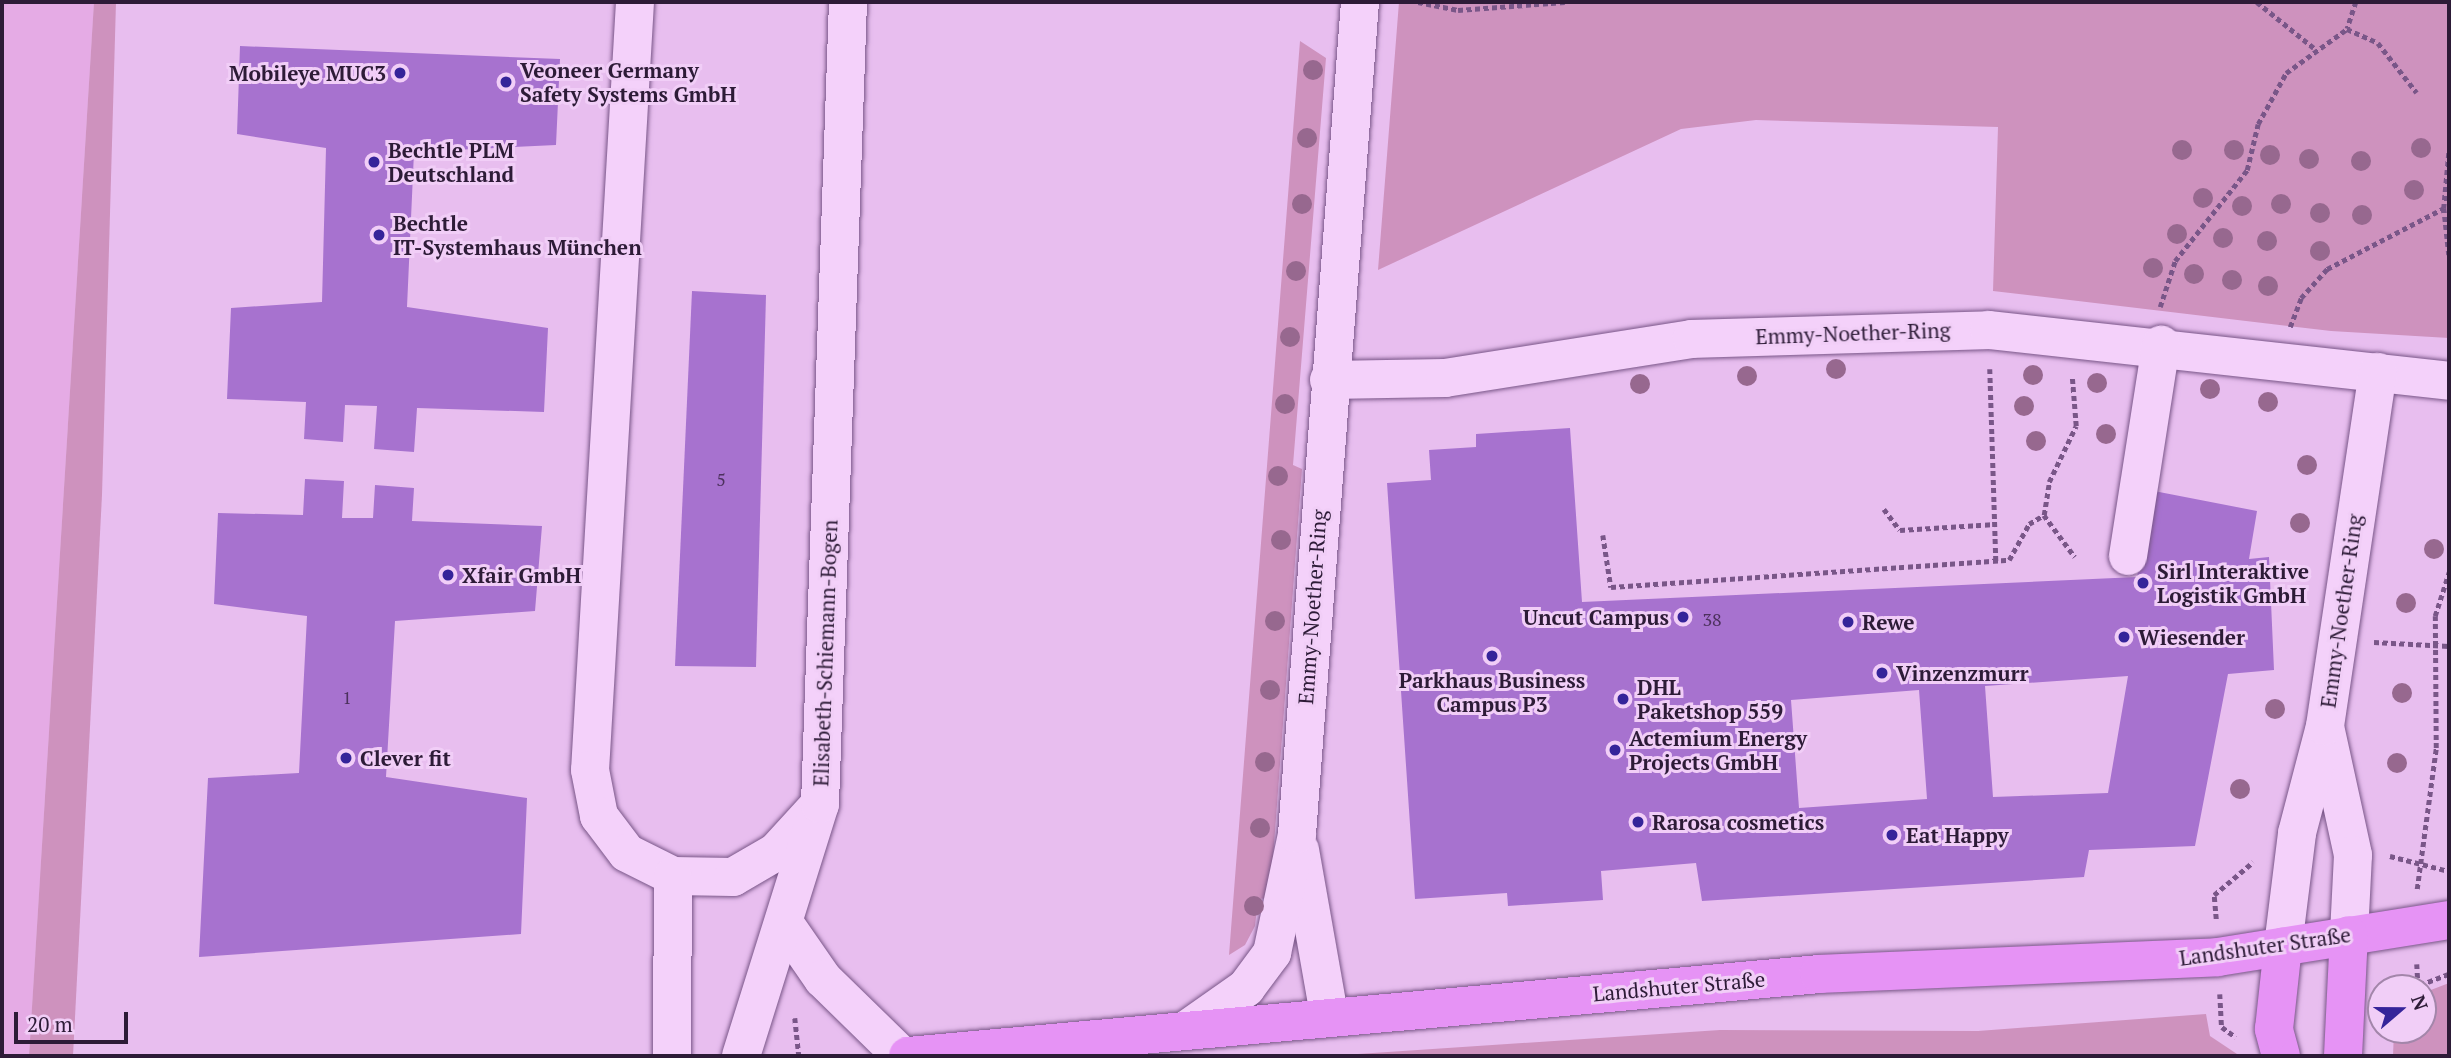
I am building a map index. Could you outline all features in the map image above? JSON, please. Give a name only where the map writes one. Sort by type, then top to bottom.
[{"type":"main road","name":"Landshuter Straße","points":[[908,1056],[1329,1014],[1818,974],[2218,957],[2449,920]]},
{"type":"main road","points":[[2343,1056],[2349,935]]},
{"type":"main road","points":[[2281,1056],[2274,1029],[2283,946]]},
{"type":"street","name":"Elisabeth-Schiemann-Bogen","points":[[635,2],[590,771],[599,816],[627,853],[673,876],[733,877],[776,852],[820,804],[848,2]]},
{"type":"street","name":"Emmy-Noether-Ring","points":[[1189,1028],[1247,988],[1272,953],[1297,834],[1329,380],[1360,2]]},
{"type":"street","name":"Emmy-Noether-Ring","points":[[1329,380],[1445,378],[1692,339],[1989,330],[2154,344],[2449,381]]},
{"type":"street","points":[[2128,556],[2154,344]]},
{"type":"street","name":"Emmy-Noether-Ring","points":[[2283,946],[2297,833],[2325,726],[2378,372]]},
{"type":"street","name":"Emmy-Noether-Ring","points":[[2325,726],[2353,855],[2349,935]]},
{"type":"street","points":[[741,1056],[785,925],[820,804]]},
{"type":"street","name":"Emmy-Noether-Ring","points":[[1297,834],[1329,1014]]},
{"type":"street","points":[[672,1056],[673,876]]},
{"type":"street","points":[[785,925],[823,979],[902,1056]]},
{"type":"path","points":[[1418,2],[1458,9],[1565,2]]},
{"type":"path","points":[[2256,2],[2314,48]]},
{"type":"path","points":[[2154,344],[2175,261],[2247,170],[2269,99],[2314,48],[2347,29],[2356,2]]},
{"type":"path","points":[[2347,29],[2378,43],[2417,93]]},
{"type":"path","points":[[2449,153],[2444,208],[2449,255]]},
{"type":"path","points":[[2277,360],[2301,298],[2327,269],[2444,208]]},
{"type":"path","points":[[1989,330],[1996,561]]},
{"type":"path","points":[[2075,557],[2045,515],[2049,482],[2076,426],[2076,336]]},
{"type":"path","points":[[1884,509],[1900,530],[1996,524]]},
{"type":"path","points":[[1603,535],[1611,587],[2009,560],[2028,524],[2045,515]]},
{"type":"path","points":[[2417,875],[2437,748],[2433,646],[2449,572]]},
{"type":"path","points":[[2373,642],[2449,646]]},
{"type":"path","points":[[2215,904],[2214,895],[2260,852]]},
{"type":"path","points":[[2395,856],[2417,866],[2449,871]]},
{"type":"path","points":[[794,1011],[799,1056]]},
{"type":"path","points":[[2221,1018],[2222,1027]]},
{"type":"shaded area","points":[[2,2],[94,2],[29,1056],[2,1056]]},
{"type":"shaded area","points":[[94,2],[116,2],[102,495],[73,1056],[29,1056]]},
{"type":"shaded area","points":[[1399,2],[2449,2],[2449,338],[2331,331],[1993,291],[1998,127],[1756,120],[1681,129],[1378,270]]},
{"type":"shaded area","points":[[1300,41],[1326,58],[1293,465],[1302,469],[1270,898],[1258,899],[1255,926],[1245,945],[1229,955]]},
{"type":"shaded area","points":[[2449,983],[2449,1056],[2393,1056],[2393,1044],[2437,1044],[2437,988]]},
{"type":"shaded area","points":[[2206,1014],[2210,1036],[2240,1056],[1328,1056],[1720,1030],[1978,1031]]},
{"type":"building","points":[[240,46],[560,59],[556,145],[414,152],[407,307],[548,328],[544,412],[417,408],[414,452],[374,449],[377,406],[345,405],[343,442],[304,439],[306,402],[227,399],[231,308],[322,302],[326,148],[237,134]]},
{"type":"building","points":[[692,291],[766,295],[756,667],[675,666]]},
{"type":"building","points":[[1570,428],[1582,602],[2137,577],[2154,491],[2257,511],[2249,559],[2269,557],[2274,670],[2228,674],[2195,846],[2089,850],[2084,877],[1702,901],[1696,863],[1601,871],[1603,900],[1508,906],[1507,893],[1415,899],[1387,483],[1431,480],[1429,450],[1476,447],[1476,434]],"holes":[[[2128,676],[2108,793],[1993,797],[1985,686]],[[1919,690],[1927,799],[1799,808],[1791,700]]]},
{"type":"building","points":[[305,479],[344,481],[342,518],[373,518],[375,485],[414,488],[412,521],[542,526],[535,611],[395,621],[386,777],[527,798],[521,934],[199,957],[208,778],[299,773],[307,616],[214,604],[218,513],[303,515]]},
{"type":"place","name":"Mobileye MUC3","points":[[400,73]]},
{"type":"place","name":"Veoneer Germany Safety Systems GmbH","points":[[506,82]]},
{"type":"place","name":"Bechtle PLM Deutschland","points":[[374,162]]},
{"type":"place","name":"Bechtle IT-Systemhaus München","points":[[379,235]]},
{"type":"place","name":"Xfair GmbH","points":[[448,575]]},
{"type":"place","name":"Sirl Interaktive Logistik GmbH","points":[[2143,583]]},
{"type":"place","name":"Uncut Campus","points":[[1683,617]]},
{"type":"place","name":"Rewe","points":[[1848,622]]},
{"type":"place","name":"Wiesender","points":[[2124,637]]},
{"type":"place","name":"Parkhaus Business Campus P3","points":[[1492,656]]},
{"type":"place","name":"Vinzenzmurr","points":[[1882,673]]},
{"type":"place","name":"DHL Paketshop 559","points":[[1623,699]]},
{"type":"place","name":"Actemium Energy Projects GmbH","points":[[1615,750]]},
{"type":"place","name":"Clever fit","points":[[346,758]]},
{"type":"place","name":"Rarosa cosmetics","points":[[1638,822]]},
{"type":"place","name":"Eat Happy","points":[[1892,835]]}]
